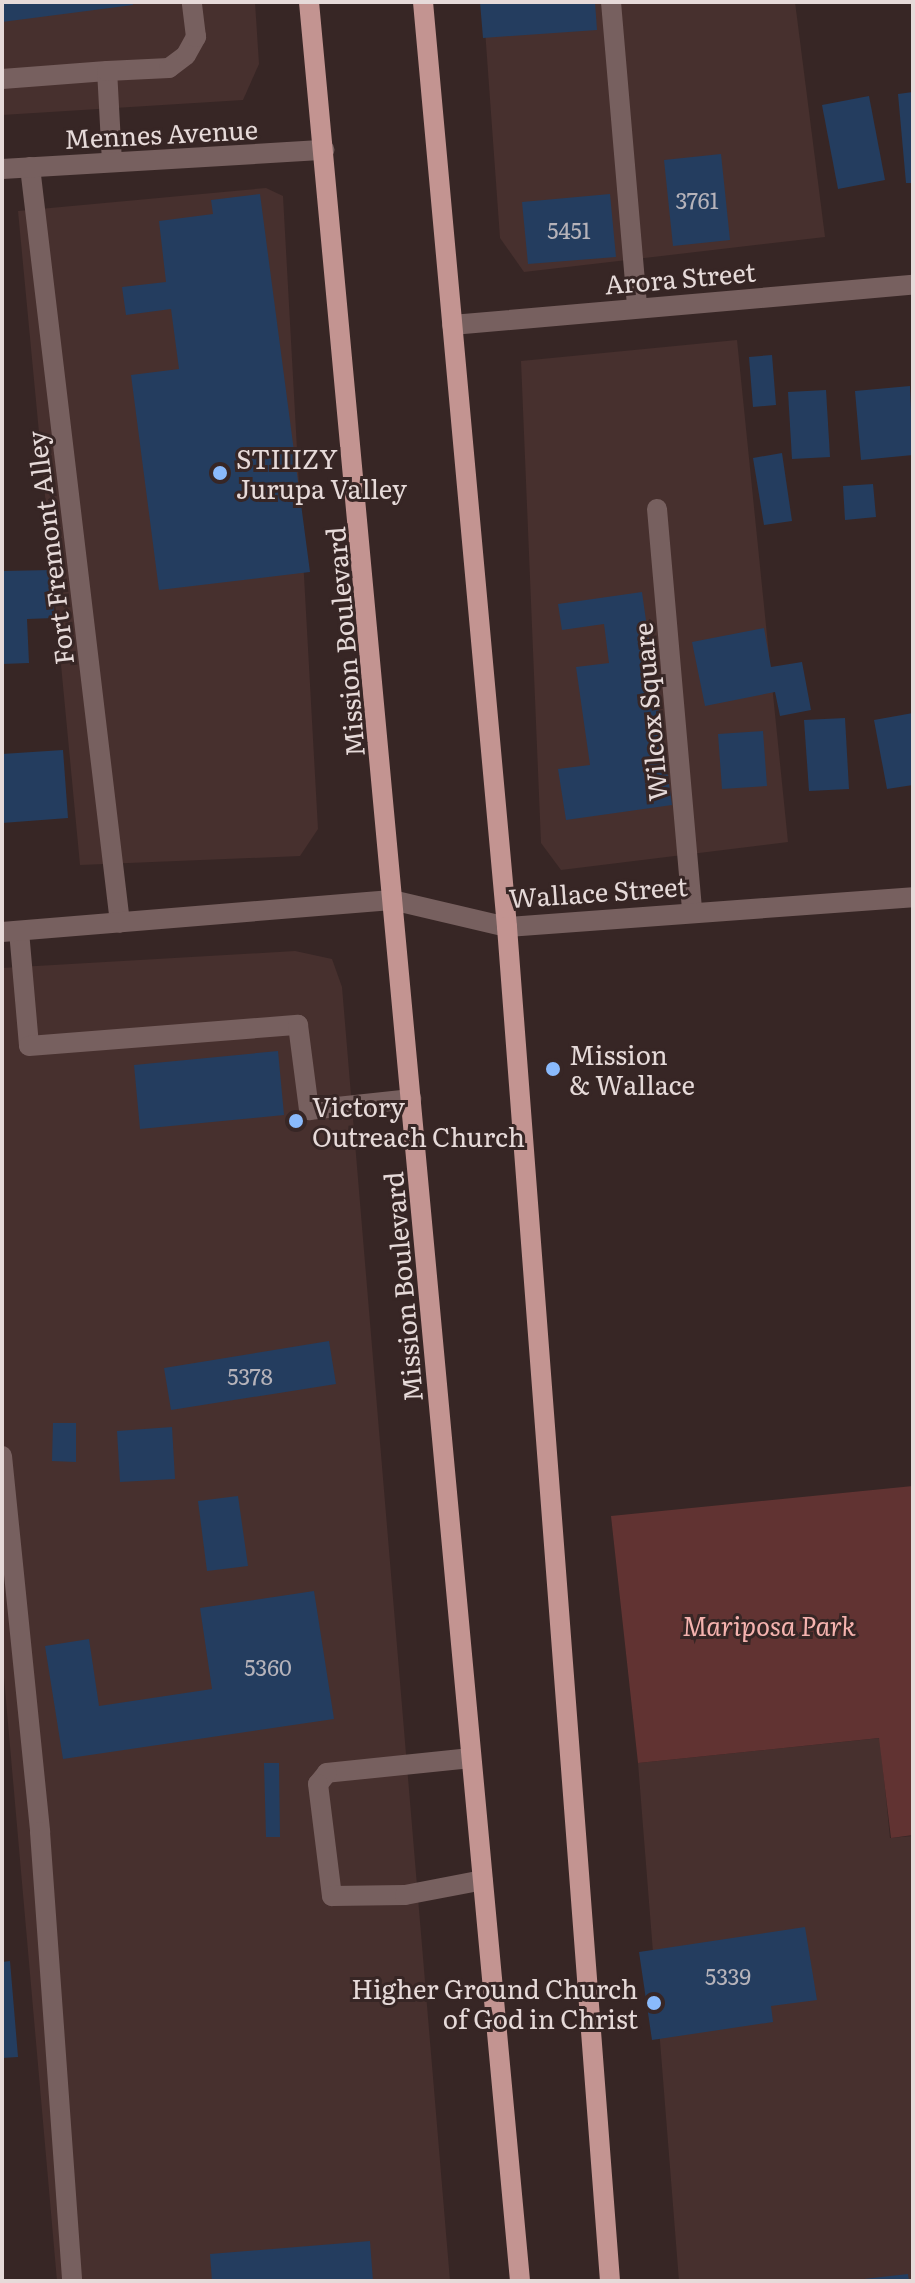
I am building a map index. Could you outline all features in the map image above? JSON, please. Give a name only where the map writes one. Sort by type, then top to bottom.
[{"type":"main road","name":"Mission Boulevard","points":[[309,2],[520,2281]]},
{"type":"main road","points":[[423,2],[507,927],[610,2281]]},
{"type":"street","points":[[2,79],[169,68],[186,55],[196,37],[192,2]]},
{"type":"street","points":[[611,2],[637,306]]},
{"type":"street","points":[[107,71],[112,162]]},
{"type":"street","name":"Mennes Avenue","points":[[2,169],[324,150]]},
{"type":"street","name":"Fort Fremont Alley","points":[[30,167],[120,923]]},
{"type":"street","name":"Arora Street","points":[[452,325],[637,306],[913,285]]},
{"type":"street","name":"Wilcox Square","points":[[657,509],[692,911]]},
{"type":"street","name":"Wallace Street","points":[[11,932],[392,900],[507,927],[913,897]]},
{"type":"street","points":[[11,932],[29,1046],[298,1025],[309,1110],[411,1099]]},
{"type":"street","points":[[2,1456],[40,1832],[72,2281]]},
{"type":"street","points":[[471,1758],[339,1771],[318,1784],[332,1896],[405,1895],[483,1880]]},
{"type":"shaded area","points":[[2,2],[255,2],[259,64],[243,100],[2,115]]},
{"type":"shaded area","points":[[483,2],[795,2],[825,237],[524,272],[500,238]]},
{"type":"shaded area","points":[[266,188],[283,196],[318,829],[300,856],[80,865],[18,211]]},
{"type":"shaded area","points":[[737,340],[788,842],[561,870],[541,843],[521,361]]},
{"type":"shaded area","points":[[295,951],[332,959],[342,987],[450,2281],[57,2281],[2,1655],[2,968]]},
{"type":"shaded area","points":[[880,1738],[890,1838],[913,1836],[913,2281],[679,2281],[638,1763]]},
{"type":"green space","name":"Mariposa Park","points":[[913,1486],[913,1835],[891,1838],[879,1738],[638,1763],[611,1516]]},
{"type":"building","points":[[2,2],[132,2],[133,5],[2,22]]},
{"type":"building","points":[[480,2],[595,2],[597,30],[483,38]]},
{"type":"building","points":[[913,92],[913,183],[906,183],[898,94]]},
{"type":"building","points":[[869,96],[885,180],[838,189],[822,105]]},
{"type":"building","points":[[721,154],[730,240],[673,246],[664,160]]},
{"type":"building","name":"STIIIZY Jurupa Valley","points":[[260,194],[310,572],[159,590],[131,375],[179,369],[171,309],[126,315],[122,287],[166,282],[159,221],[213,214],[211,200]]},
{"type":"building","points":[[610,194],[616,257],[528,264],[522,202]]},
{"type":"building","points":[[772,355],[776,405],[753,407],[749,357]]},
{"type":"building","points":[[910,386],[913,455],[861,460],[855,391]]},
{"type":"building","points":[[826,390],[830,457],[792,459],[788,392]]},
{"type":"building","points":[[782,453],[792,521],[764,525],[753,458]]},
{"type":"building","points":[[873,484],[876,517],[845,520],[843,486]]},
{"type":"building","points":[[52,570],[54,618],[27,619],[29,663],[2,664],[2,571]]},
{"type":"building","points":[[642,592],[672,805],[566,820],[558,769],[590,765],[576,667],[609,663],[604,624],[562,630],[558,604]]},
{"type":"building","points":[[764,628],[771,667],[802,662],[811,710],[780,716],[775,692],[705,706],[692,642]]},
{"type":"building","points":[[913,713],[913,785],[887,789],[874,720]]},
{"type":"building","points":[[845,718],[849,789],[809,791],[804,720]]},
{"type":"building","points":[[763,731],[767,786],[722,789],[718,734]]},
{"type":"building","points":[[63,750],[68,818],[2,823],[2,754]]},
{"type":"building","points":[[278,1051],[284,1115],[140,1129],[134,1065]]},
{"type":"building","points":[[329,1341],[336,1384],[171,1410],[164,1368]]},
{"type":"building","points":[[53,1423],[76,1423],[76,1462],[52,1461]]},
{"type":"building","points":[[172,1427],[175,1479],[120,1482],[117,1431]]},
{"type":"building","points":[[238,1496],[248,1566],[207,1571],[198,1501]]},
{"type":"building","points":[[314,1591],[334,1719],[63,1759],[45,1646],[89,1639],[99,1706],[212,1689],[200,1608]]},
{"type":"building","points":[[264,1763],[279,1763],[280,1837],[266,1837]]},
{"type":"building","points":[[805,1927],[817,2000],[771,2006],[773,2022],[652,2040],[639,1952]]},
{"type":"building","points":[[10,1961],[18,2057],[2,2058],[2,1962]]},
{"type":"building","points":[[370,2241],[373,2281],[212,2281],[210,2254]]},
{"type":"building","points":[[908,2274],[909,2281],[864,2281],[864,2279]]},
{"type":"place","name":"STIIIZY Jurupa Valley","points":[[220,473]]},
{"type":"place","name":"Mission & Wallace","points":[[553,1069]]},
{"type":"place","name":"Victory Outreach Church","points":[[296,1121]]},
{"type":"place","name":"Higher Ground Church of God in Christ","points":[[654,2003]]}]
